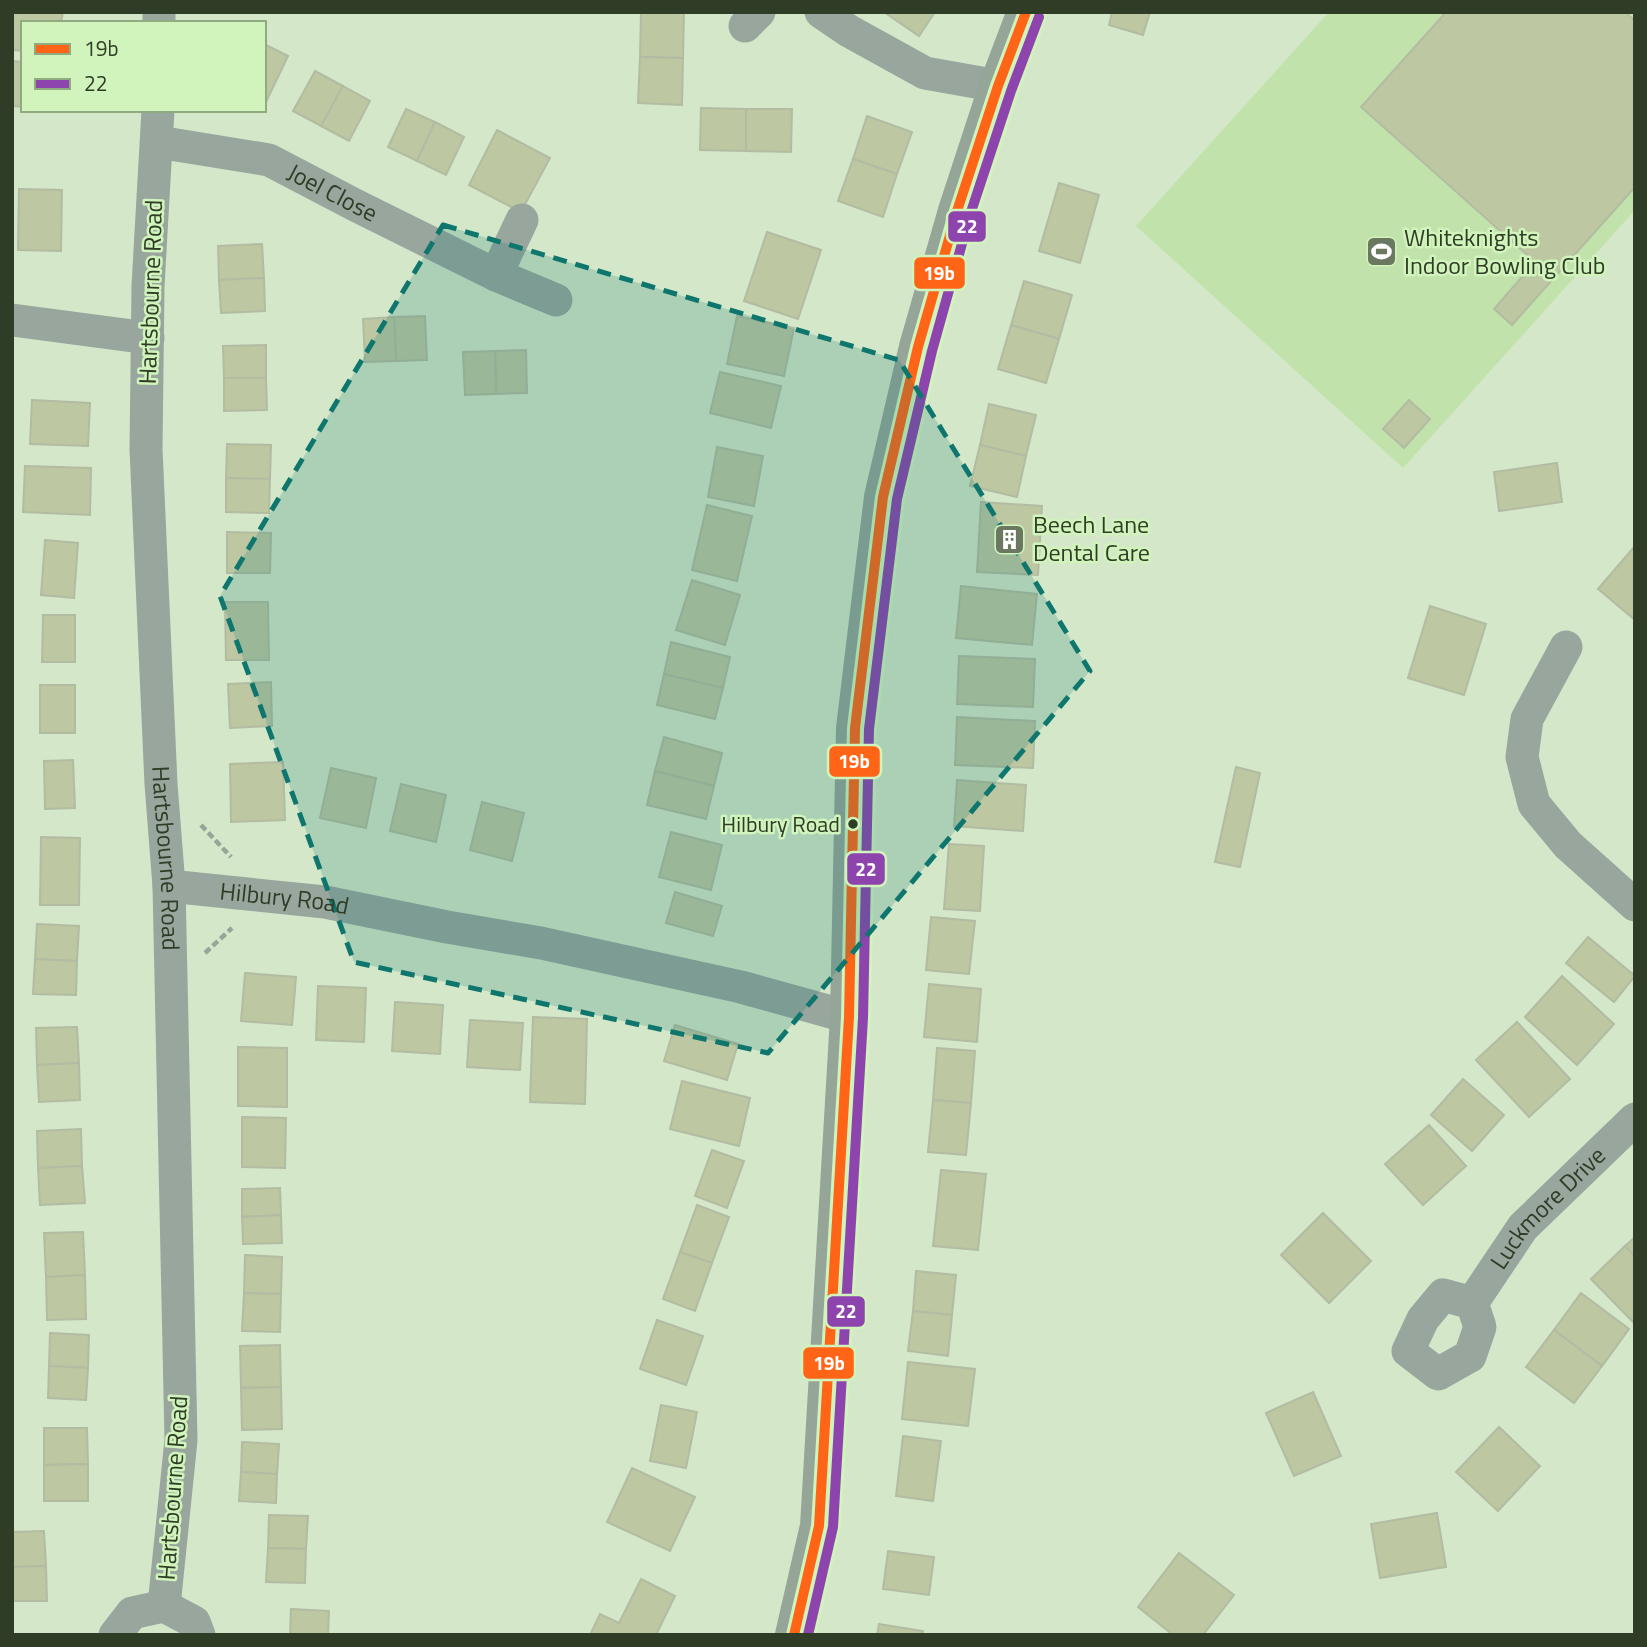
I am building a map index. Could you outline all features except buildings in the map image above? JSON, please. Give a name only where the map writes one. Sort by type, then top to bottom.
[{"type":"street","points":[[821,12],[849,31],[925,73],[998,86]]},
{"type":"street","points":[[794,1635],[819,1526],[849,1017],[855,728],[883,497],[918,346],[957,211],[998,86],[1026,12]]},
{"type":"street","name":"Joel Close","points":[[158,126],[269,160],[496,275],[556,300]]},
{"type":"street","name":"Hartsbourne Road","points":[[158,126],[149,286],[146,449],[161,784],[169,886],[181,1440],[164,1606]]},
{"type":"street","points":[[496,275],[522,220]]},
{"type":"street","points":[[12,320],[148,338]]},
{"type":"street","points":[[1566,647],[1527,719],[1522,757],[1534,804],[1568,845],[1635,905]]},
{"type":"street","name":"Hilbury Road","points":[[169,886],[325,902],[541,943],[754,990],[849,1017]]},
{"type":"street","name":"Luckmore Drive","points":[[1472,1303],[1523,1227],[1635,1119]]},
{"type":"street","name":"Hartsbourne Road","points":[[115,1635],[132,1614],[164,1606],[194,1622],[199,1635]]},
{"type":"highlighted area","points":[[443,225],[899,360],[1090,671],[768,1053],[354,962],[220,596]]},
{"type":"green space","name":"Whiteknights Indoor Bowling Club","points":[[1329,12],[1635,12],[1635,210],[1403,468],[1136,226]]},
{"type":"transit line","name":"19b","points":[[794,1635],[819,1526],[849,1017],[855,728],[883,497],[918,347],[957,211],[998,86],[1026,12]]},
{"type":"transit line","name":"22","points":[[808,1635],[833,1527],[863,1018],[869,729],[897,499],[932,351],[970,215],[1039,17]]},
{"type":"place","name":"Whiteknights Indoor Bowling Club","points":[[1381,252]]},
{"type":"place","name":"Beech Lane Dental Care","points":[[1010,539]]},
{"type":"place","name":"Hilbury Road","points":[[853,824]]}]
